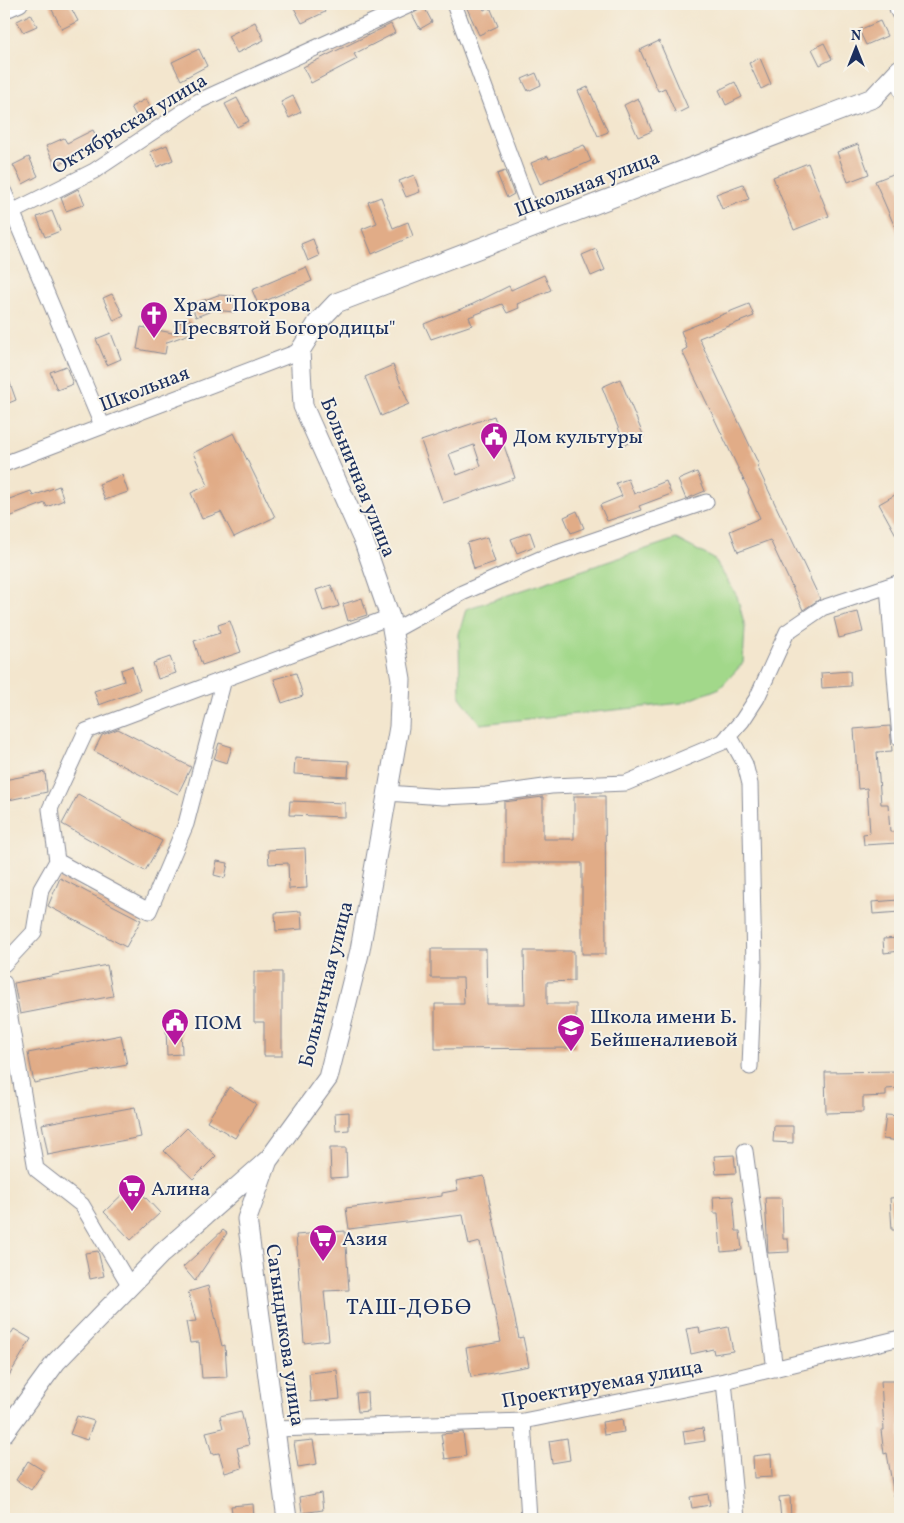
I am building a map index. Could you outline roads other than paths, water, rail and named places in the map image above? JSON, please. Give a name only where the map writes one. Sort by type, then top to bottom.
[{"type":"street","points":[[4,11],[20,4]]},
{"type":"street","name":"Октябрьская улица","points":[[8,214],[94,171],[199,101],[412,4]]},
{"type":"street","points":[[454,4],[536,227]]},
{"type":"street","points":[[898,4],[900,11]]},
{"type":"street","name":"Школьная улица","points":[[300,351],[318,322],[336,303],[873,98],[896,73]]},
{"type":"street","points":[[4,192],[8,214],[102,425]]},
{"type":"street","name":"Школьная","points":[[4,464],[300,351]]},
{"type":"street","name":"Больничная улица","points":[[4,1433],[56,1362],[161,1254],[269,1159],[328,1078],[360,950],[398,727],[401,679],[392,624],[364,542],[303,406],[300,351]]},
{"type":"street","points":[[4,964],[34,932],[41,889],[57,861],[50,809],[86,730],[224,679],[392,624],[542,558],[706,502]]},
{"type":"street","points":[[387,793],[443,797],[486,795],[551,786],[626,783],[722,742],[742,721],[757,698],[787,632],[822,608],[894,584],[900,739]]},
{"type":"street","points":[[57,861],[149,911],[186,824],[224,679]]},
{"type":"street","points":[[729,735],[745,764],[750,784],[754,966],[750,1067]]},
{"type":"street","points":[[4,983],[36,1169],[82,1205],[130,1286]]},
{"type":"street","points":[[745,1151],[775,1369]]},
{"type":"street","name":"Сагындыкова улица","points":[[269,1159],[247,1219],[287,1519]]},
{"type":"street","name":"Проектируемая улица","points":[[276,1429],[524,1422],[724,1381],[900,1338]]},
{"type":"street","points":[[724,1381],[737,1519]]},
{"type":"street","points":[[524,1422],[529,1519]]},
{"type":"lane","points":[[896,73],[900,96]]},
{"type":"place","name":"Храм \"Покрова Пресвятой Богородицы\"","points":[[154,339]]},
{"type":"place","name":"Дом культуры","points":[[494,460]]},
{"type":"place","name":"ПОМ","points":[[175,1046]]},
{"type":"place","name":"Школа имени Б. Бейшеналиевой","points":[[571,1052]]},
{"type":"place","name":"Алина","points":[[132,1212]]},
{"type":"place","name":"Азия","points":[[323,1262]]},
{"type":"district","name":"ТАШ-ДӨБӨ","points":[[409,1306]]}]
